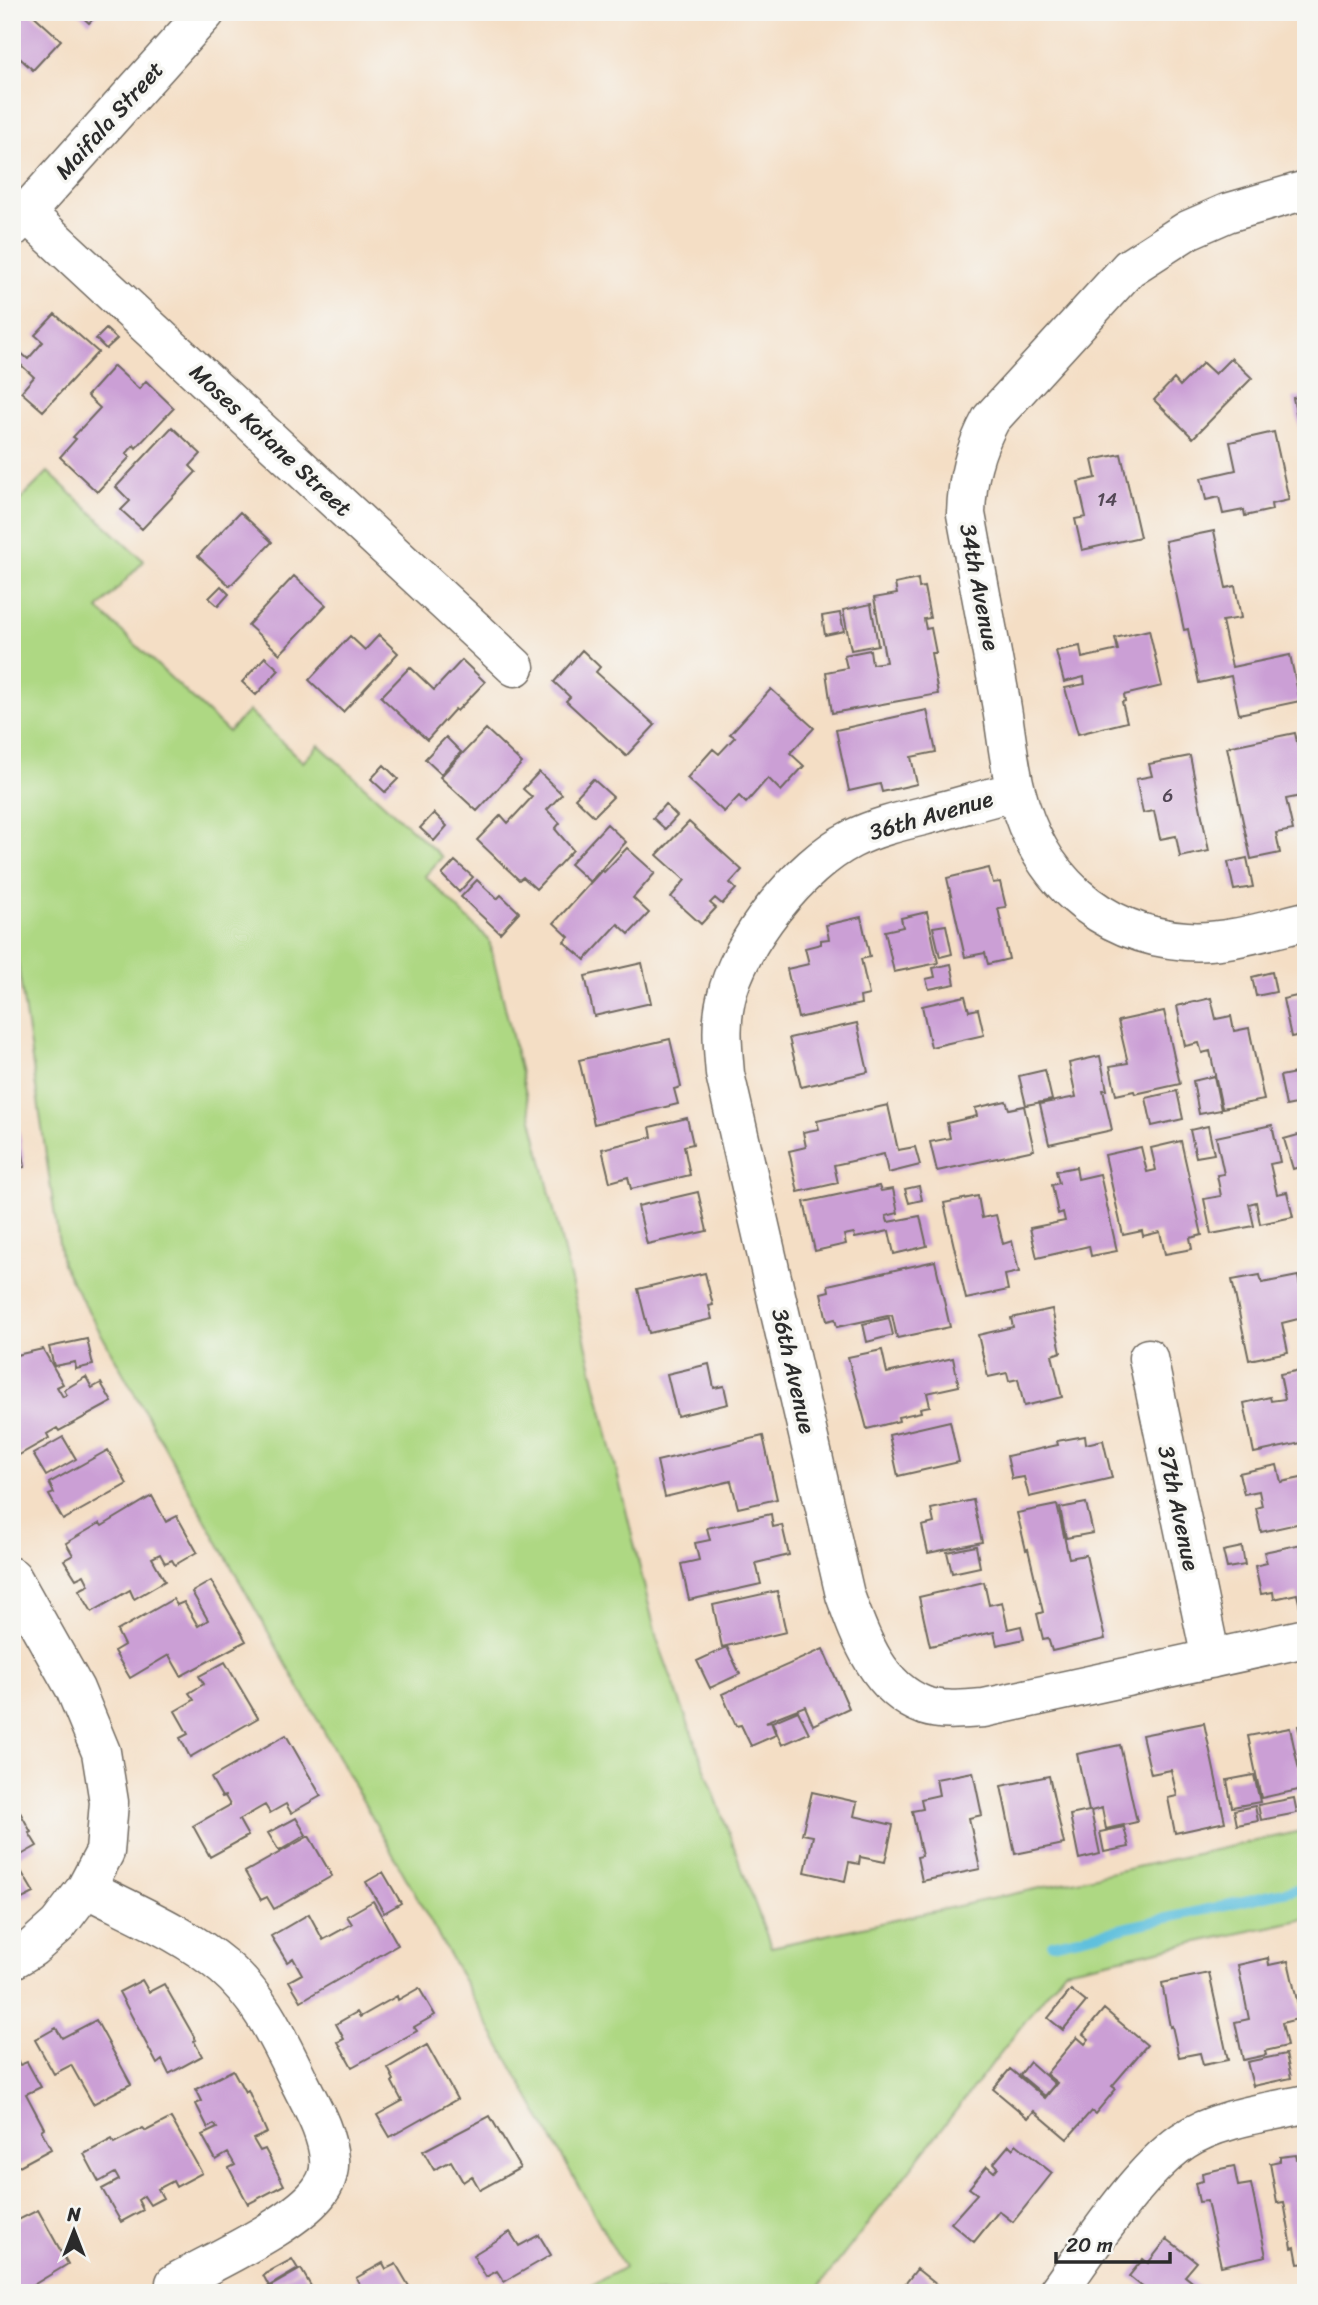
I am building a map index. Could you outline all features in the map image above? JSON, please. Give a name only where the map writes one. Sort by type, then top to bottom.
[{"type":"street","name":"Maifala Street","points":[[19,220],[206,12]]},
{"type":"street","name":"34th Avenue","points":[[1306,190],[1227,213],[1188,230],[1129,268],[991,419],[971,464],[966,514],[1016,791],[1036,846],[1060,878],[1089,908],[1112,923],[1149,937],[1189,942],[1235,937],[1306,921]]},
{"type":"street","name":"Moses Kotane Street","points":[[19,220],[515,667]]},
{"type":"street","name":"36th Avenue","points":[[1016,791],[876,828],[849,840],[816,864],[780,900],[749,942],[726,999],[722,1034],[725,1074],[845,1595],[860,1636],[875,1664],[890,1682],[909,1698],[926,1706],[949,1710],[984,1708],[1306,1638]]},
{"type":"street","name":"37th Avenue","points":[[1148,1358],[1211,1659]]},
{"type":"street","points":[[12,1577],[75,1689],[101,1752],[109,1802],[105,1852],[86,1888],[58,1925],[32,1948],[12,1960]]},
{"type":"street","points":[[86,1888],[194,1945],[225,1967],[246,1989],[269,2020],[318,2119],[326,2141],[330,2161],[328,2174],[322,2188],[311,2202],[269,2232],[175,2283]]},
{"type":"street","points":[[1057,2293],[1139,2183],[1185,2140],[1230,2121],[1306,2104]]},
{"type":"green space","points":[[48,472],[144,561],[98,609],[228,732],[249,711],[303,762],[319,745],[442,857],[425,876],[489,940],[657,1639],[771,1947],[1306,1830],[1306,1919],[1065,1970],[814,2293],[578,2293],[624,2267],[62,1264],[12,924],[12,508]]},
{"type":"building","points":[[12,12],[30,12],[61,40],[33,70],[12,51]]},
{"type":"building","points":[[77,12],[100,12],[89,23]]},
{"type":"building","points":[[55,314],[98,352],[43,411],[21,392],[34,377],[21,365],[12,374],[12,345],[28,359],[43,342],[35,335]]},
{"type":"building","points":[[106,329],[117,339],[106,349],[96,339]]},
{"type":"building","points":[[1231,358],[1252,378],[1193,438],[1154,400],[1174,379],[1180,386],[1203,363],[1215,374]]},
{"type":"building","points":[[114,366],[139,389],[146,381],[174,408],[136,448],[134,445],[126,454],[130,457],[97,492],[60,457],[76,439],[73,437],[100,408],[87,396]]},
{"type":"building","points":[[1306,395],[1306,456],[1305,456],[1293,398]]},
{"type":"building","points":[[172,427],[201,454],[190,466],[196,472],[142,529],[121,510],[130,501],[116,487]]},
{"type":"building","points":[[1274,432],[1289,500],[1271,504],[1272,510],[1245,516],[1244,510],[1223,514],[1219,497],[1206,500],[1201,478],[1236,470],[1230,442]]},
{"type":"building","points":[[1121,454],[1140,537],[1082,550],[1075,519],[1086,517],[1078,482],[1096,478],[1092,460]]},
{"type":"building","points":[[240,512],[272,542],[230,586],[198,556]]},
{"type":"building","points":[[1214,531],[1226,588],[1235,586],[1241,618],[1222,621],[1232,667],[1290,655],[1300,701],[1239,714],[1231,676],[1199,683],[1188,629],[1184,630],[1165,541]]},
{"type":"building","points":[[294,576],[326,605],[280,654],[248,625]]},
{"type":"building","points":[[918,579],[919,588],[924,587],[930,618],[924,619],[926,629],[931,628],[936,653],[931,653],[938,694],[832,713],[826,672],[847,668],[844,655],[870,650],[872,664],[886,662],[874,598],[897,594],[895,584]]},
{"type":"building","points":[[221,586],[229,594],[218,606],[209,598]]},
{"type":"building","points":[[871,604],[878,645],[851,650],[843,610]]},
{"type":"building","points":[[840,613],[844,631],[825,635],[822,616]]},
{"type":"building","points":[[1149,630],[1162,686],[1124,695],[1125,701],[1122,702],[1127,722],[1078,734],[1065,688],[1085,684],[1084,677],[1064,682],[1056,651],[1080,646],[1082,658],[1118,650],[1115,638]]},
{"type":"building","points":[[379,635],[398,653],[343,712],[309,680],[350,636],[365,650]]},
{"type":"building","points":[[582,650],[600,667],[596,672],[655,725],[626,756],[566,701],[570,697],[554,682]]},
{"type":"building","points":[[265,657],[279,670],[256,695],[242,682]]},
{"type":"building","points":[[462,660],[485,682],[457,711],[455,709],[427,740],[381,697],[410,667],[434,690]]},
{"type":"building","points":[[771,689],[814,728],[790,753],[804,766],[781,791],[768,778],[746,803],[739,796],[724,812],[687,778],[713,749],[719,754],[735,737],[730,734]]},
{"type":"building","points":[[927,710],[936,752],[911,757],[917,784],[882,792],[880,784],[849,791],[836,730]]},
{"type":"building","points":[[486,729],[522,763],[477,811],[440,777]]},
{"type":"building","points":[[1295,733],[1306,795],[1286,799],[1293,830],[1276,833],[1280,853],[1251,859],[1227,747]]},
{"type":"building","points":[[446,737],[461,752],[441,774],[425,759]]},
{"type":"building","points":[[1190,756],[1209,851],[1180,857],[1176,836],[1160,839],[1154,811],[1143,813],[1136,779],[1152,776],[1149,764]]},
{"type":"building","points":[[384,765],[398,779],[385,792],[371,779]]},
{"type":"building","points":[[539,772],[562,794],[547,810],[560,823],[555,829],[573,850],[536,889],[523,877],[519,880],[477,840],[501,815],[508,823],[532,797],[523,789]]},
{"type":"building","points":[[593,779],[613,797],[594,816],[575,798]]},
{"type":"building","points":[[665,804],[677,816],[665,829],[653,818]]},
{"type":"building","points":[[434,813],[447,826],[434,841],[420,828]]},
{"type":"building","points":[[689,822],[742,870],[730,883],[736,889],[722,904],[715,898],[710,903],[716,908],[701,924],[671,897],[685,880],[657,855]]},
{"type":"building","points":[[607,824],[626,842],[590,882],[570,864]]},
{"type":"building","points":[[627,848],[655,873],[633,898],[649,913],[629,934],[618,924],[585,960],[564,942],[569,937],[554,923],[602,870],[604,872]]},
{"type":"building","points":[[1247,858],[1253,887],[1234,890],[1228,862]]},
{"type":"building","points":[[455,861],[473,877],[459,892],[442,875]]},
{"type":"building","points":[[989,868],[993,883],[1000,882],[1006,907],[998,908],[1009,959],[988,964],[985,953],[965,957],[947,878]]},
{"type":"building","points":[[477,880],[497,899],[501,895],[519,912],[500,933],[461,897]]},
{"type":"building","points":[[927,912],[938,963],[894,972],[885,931],[903,927],[901,918]]},
{"type":"building","points":[[861,917],[870,957],[861,959],[869,995],[860,997],[861,1004],[798,1018],[787,969],[809,964],[805,948],[829,939],[826,925]]},
{"type":"building","points":[[946,925],[952,954],[940,957],[933,927]]},
{"type":"building","points":[[642,963],[651,1003],[594,1016],[585,976]]},
{"type":"building","points":[[951,964],[955,984],[929,989],[926,979],[935,977],[933,968]]},
{"type":"building","points":[[1272,972],[1276,992],[1256,996],[1252,977]]},
{"type":"building","points":[[1306,994],[1306,1034],[1291,1037],[1283,999]]},
{"type":"building","points":[[965,996],[969,1011],[978,1009],[984,1035],[931,1047],[922,1006]]},
{"type":"building","points":[[1211,998],[1216,1019],[1231,1016],[1234,1031],[1249,1028],[1264,1100],[1222,1108],[1210,1051],[1202,1053],[1199,1043],[1185,1046],[1177,1006]]},
{"type":"building","points":[[1164,1011],[1180,1084],[1135,1094],[1134,1091],[1116,1095],[1110,1066],[1128,1063],[1118,1021]]},
{"type":"building","points":[[857,1023],[868,1072],[801,1087],[789,1038]]},
{"type":"building","points":[[670,1039],[681,1087],[674,1089],[678,1104],[594,1124],[579,1060]]},
{"type":"building","points":[[1100,1056],[1107,1090],[1103,1090],[1112,1130],[1049,1144],[1040,1104],[1076,1097],[1069,1063]]},
{"type":"building","points":[[1045,1070],[1052,1100],[1026,1105],[1019,1076]]},
{"type":"building","points":[[1306,1071],[1306,1102],[1286,1106],[1280,1076]]},
{"type":"building","points":[[1214,1076],[1221,1110],[1199,1114],[1193,1081]]},
{"type":"building","points":[[1177,1091],[1183,1119],[1152,1126],[1146,1098]]},
{"type":"building","points":[[1006,1101],[1009,1109],[1024,1106],[1034,1150],[937,1171],[930,1142],[950,1138],[947,1123],[977,1116],[975,1108]]},
{"type":"building","points":[[888,1105],[898,1150],[915,1147],[920,1165],[888,1173],[884,1154],[834,1165],[838,1183],[798,1192],[789,1151],[806,1147],[803,1132],[819,1129],[817,1121]]},
{"type":"building","points":[[687,1118],[693,1144],[684,1146],[690,1175],[631,1189],[628,1177],[610,1182],[602,1149],[652,1137],[650,1127]]},
{"type":"building","points":[[12,1122],[18,1122],[25,1167],[12,1169]]},
{"type":"building","points":[[1272,1125],[1280,1162],[1270,1164],[1277,1194],[1287,1192],[1293,1217],[1260,1224],[1256,1202],[1249,1204],[1254,1226],[1211,1234],[1204,1199],[1221,1196],[1217,1175],[1224,1174],[1216,1137]]},
{"type":"building","points":[[1208,1126],[1214,1154],[1196,1157],[1190,1130]]},
{"type":"building","points":[[1305,1133],[1306,1165],[1293,1169],[1284,1139]]},
{"type":"building","points":[[1181,1141],[1202,1235],[1190,1238],[1192,1249],[1165,1254],[1160,1232],[1143,1236],[1142,1231],[1123,1235],[1105,1155],[1141,1147],[1147,1172],[1156,1170],[1151,1148]]},
{"type":"building","points":[[1076,1167],[1078,1179],[1100,1174],[1117,1251],[1091,1256],[1089,1246],[1037,1258],[1030,1228],[1065,1221],[1063,1212],[1058,1214],[1052,1185],[1059,1183],[1056,1171]]},
{"type":"building","points":[[879,1186],[881,1191],[893,1189],[898,1213],[886,1216],[888,1222],[920,1216],[927,1246],[894,1254],[889,1231],[855,1238],[854,1233],[844,1235],[846,1244],[815,1251],[804,1202]]},
{"type":"building","points":[[919,1186],[922,1200],[909,1203],[905,1189]]},
{"type":"building","points":[[698,1192],[707,1231],[647,1244],[638,1206]]},
{"type":"building","points":[[978,1196],[982,1218],[996,1215],[1003,1244],[1012,1241],[1019,1272],[1005,1275],[1008,1290],[966,1299],[944,1203]]},
{"type":"building","points":[[935,1261],[950,1327],[897,1338],[892,1315],[837,1327],[835,1319],[827,1321],[821,1293],[829,1291],[828,1285]]},
{"type":"building","points":[[705,1273],[713,1305],[709,1306],[712,1319],[649,1333],[638,1289]]},
{"type":"building","points":[[1260,1275],[1262,1283],[1298,1276],[1306,1317],[1282,1323],[1288,1352],[1249,1360],[1232,1280]]},
{"type":"building","points":[[1052,1309],[1061,1352],[1052,1355],[1062,1397],[1024,1406],[1018,1379],[1009,1381],[1007,1373],[988,1377],[978,1335],[1013,1327],[1011,1318]]},
{"type":"building","points":[[889,1318],[893,1335],[867,1342],[863,1324]]},
{"type":"building","points":[[87,1339],[93,1365],[76,1369],[75,1362],[54,1366],[49,1347]]},
{"type":"building","points":[[43,1349],[63,1384],[57,1387],[63,1397],[67,1395],[64,1390],[86,1377],[92,1388],[101,1383],[112,1402],[59,1431],[57,1428],[47,1434],[49,1438],[12,1459],[12,1356]]},
{"type":"building","points":[[882,1350],[887,1373],[953,1358],[959,1386],[927,1393],[930,1406],[920,1408],[921,1412],[898,1417],[899,1421],[867,1429],[848,1357]]},
{"type":"building","points":[[709,1364],[714,1388],[724,1386],[728,1404],[677,1416],[667,1374]]},
{"type":"building","points":[[1306,1369],[1306,1442],[1254,1453],[1244,1403],[1270,1397],[1271,1401],[1285,1399],[1280,1374]]},
{"type":"building","points":[[950,1421],[959,1462],[898,1476],[889,1435]]},
{"type":"building","points":[[763,1436],[777,1499],[738,1508],[731,1481],[665,1497],[657,1461]]},
{"type":"building","points":[[1085,1436],[1086,1444],[1103,1440],[1112,1478],[1029,1497],[1024,1477],[1012,1479],[1007,1456],[1058,1445],[1057,1441]]},
{"type":"building","points":[[63,1437],[76,1459],[46,1476],[33,1454]]},
{"type":"building","points":[[108,1450],[127,1484],[63,1520],[49,1495],[54,1493],[49,1483]]},
{"type":"building","points":[[1277,1465],[1281,1482],[1306,1477],[1306,1522],[1261,1532],[1256,1508],[1262,1506],[1259,1491],[1244,1494],[1239,1473]]},
{"type":"building","points":[[152,1496],[166,1522],[177,1516],[197,1552],[175,1565],[172,1560],[165,1563],[160,1554],[152,1558],[165,1581],[134,1599],[130,1590],[92,1612],[79,1590],[89,1585],[84,1575],[76,1579],[64,1560],[73,1555],[66,1543],[100,1523],[102,1526]]},
{"type":"building","points":[[973,1500],[982,1542],[928,1553],[922,1526],[934,1523],[931,1509]]},
{"type":"building","points":[[1086,1503],[1093,1533],[1066,1538],[1060,1508]]},
{"type":"building","points":[[1057,1505],[1069,1558],[1086,1555],[1105,1639],[1052,1651],[1048,1638],[1043,1639],[1037,1614],[1043,1612],[1017,1513]]},
{"type":"building","points":[[771,1514],[773,1527],[782,1525],[789,1555],[756,1563],[761,1584],[689,1600],[681,1564],[699,1560],[695,1543],[710,1540],[707,1528]]},
{"type":"building","points":[[1306,1543],[1306,1606],[1300,1607],[1297,1594],[1274,1599],[1273,1592],[1261,1594],[1255,1566],[1267,1563],[1264,1552]]},
{"type":"building","points":[[976,1546],[980,1567],[952,1573],[947,1552]]},
{"type":"building","points":[[1242,1547],[1245,1565],[1227,1568],[1223,1551]]},
{"type":"building","points":[[211,1581],[246,1641],[181,1676],[169,1655],[130,1678],[114,1651],[124,1645],[117,1631],[173,1599],[177,1605],[184,1602],[198,1626],[208,1620],[192,1592]]},
{"type":"building","points":[[984,1582],[989,1605],[1002,1602],[1008,1629],[1021,1626],[1024,1639],[997,1645],[994,1632],[930,1646],[919,1597]]},
{"type":"building","points":[[777,1591],[786,1632],[722,1647],[713,1605]]},
{"type":"building","points":[[727,1647],[740,1674],[710,1688],[697,1661]]},
{"type":"building","points":[[823,1649],[849,1708],[813,1725],[805,1706],[770,1720],[766,1723],[771,1722],[776,1735],[751,1746],[741,1725],[736,1726],[722,1694]]},
{"type":"building","points":[[225,1662],[258,1718],[190,1757],[180,1738],[188,1734],[175,1711],[194,1700],[189,1693],[204,1684],[199,1676]]},
{"type":"building","points":[[798,1711],[809,1733],[782,1745],[772,1722]]},
{"type":"building","points":[[1204,1723],[1225,1822],[1175,1833],[1168,1798],[1177,1796],[1171,1770],[1151,1774],[1142,1735]]},
{"type":"building","points":[[1306,1725],[1306,1760],[1305,1760],[1298,1726]]},
{"type":"building","points":[[1290,1728],[1303,1789],[1261,1798],[1248,1736]]},
{"type":"building","points":[[286,1735],[321,1796],[291,1813],[286,1804],[270,1813],[265,1805],[239,1820],[248,1836],[210,1857],[193,1826],[230,1805],[211,1778]]},
{"type":"building","points":[[1120,1745],[1137,1822],[1106,1829],[1102,1808],[1091,1811],[1100,1854],[1079,1859],[1070,1815],[1089,1811],[1077,1754]]},
{"type":"building","points":[[973,1772],[982,1815],[969,1818],[980,1869],[922,1881],[917,1857],[922,1856],[912,1811],[923,1809],[921,1799],[939,1795],[936,1779]]},
{"type":"building","points":[[1254,1775],[1260,1802],[1232,1807],[1227,1780]]},
{"type":"building","points":[[1049,1776],[1064,1844],[1015,1854],[1001,1786]]},
{"type":"building","points":[[812,1792],[857,1802],[854,1816],[893,1825],[885,1862],[860,1857],[859,1864],[849,1862],[845,1881],[805,1872],[813,1836],[802,1834]]},
{"type":"building","points":[[1294,1798],[1297,1813],[1261,1820],[1258,1805]]},
{"type":"building","points":[[12,1803],[14,1807],[16,1805],[37,1846],[14,1859],[34,1893],[12,1904]]},
{"type":"building","points":[[1255,1806],[1258,1821],[1237,1825],[1234,1810]]},
{"type":"building","points":[[296,1818],[306,1835],[279,1851],[268,1833]]},
{"type":"building","points":[[1124,1827],[1129,1847],[1104,1852],[1100,1832]]},
{"type":"building","points":[[309,1836],[332,1876],[274,1909],[267,1897],[261,1900],[245,1872]]},
{"type":"building","points":[[383,1872],[401,1903],[384,1913],[366,1882]]},
{"type":"building","points":[[373,1901],[398,1945],[301,2001],[289,1981],[302,1974],[293,1958],[287,1962],[271,1936],[309,1914],[323,1940],[352,1924],[347,1916]]},
{"type":"building","points":[[1268,1958],[1269,1965],[1288,1961],[1301,2018],[1282,2023],[1287,2046],[1265,2051],[1266,2055],[1243,2060],[1235,2022],[1249,2019],[1238,1965]]},
{"type":"building","points":[[1209,1973],[1228,2060],[1203,2065],[1200,2053],[1179,2057],[1162,1983]]},
{"type":"building","points":[[142,1980],[149,1992],[164,1984],[196,2040],[194,2041],[202,2056],[169,2074],[162,2060],[157,2064],[119,1992]]},
{"type":"building","points":[[419,1988],[435,2015],[414,2027],[417,2031],[352,2067],[338,2042],[344,2039],[336,2024],[357,2012],[360,2017],[397,1996],[398,2000]]},
{"type":"building","points":[[1071,1990],[1086,2002],[1063,2030],[1048,2018]]},
{"type":"building","points":[[1104,2009],[1147,2045],[1112,2086],[1116,2089],[1095,2114],[1091,2111],[1067,2139],[1034,2111],[1028,2118],[993,2089],[1010,2069],[1045,2098],[1057,2083],[1046,2074],[1077,2037],[1085,2044],[1089,2039],[1083,2034]]},
{"type":"building","points":[[96,2020],[131,2084],[93,2104],[71,2065],[54,2074],[35,2040],[56,2028],[62,2038]]},
{"type":"building","points":[[427,2045],[457,2099],[390,2137],[377,2115],[402,2101],[388,2068]]},
{"type":"building","points":[[12,2051],[20,2065],[27,2062],[41,2087],[26,2094],[44,2128],[41,2130],[51,2149],[12,2170]]},
{"type":"building","points":[[1286,2054],[1291,2078],[1253,2086],[1247,2062]]},
{"type":"building","points":[[1030,2062],[1055,2084],[1045,2096],[1020,2075]]},
{"type":"building","points":[[233,2070],[245,2092],[248,2090],[267,2133],[253,2139],[260,2151],[265,2149],[284,2185],[248,2204],[229,2168],[235,2165],[228,2153],[216,2160],[202,2135],[217,2128],[214,2124],[208,2128],[196,2104],[202,2101],[196,2089]]},
{"type":"building","points":[[490,2116],[520,2168],[480,2190],[472,2176],[463,2182],[451,2161],[434,2170],[423,2151]]},
{"type":"building","points":[[171,2118],[202,2173],[176,2187],[173,2181],[158,2189],[163,2198],[150,2205],[144,2196],[138,2200],[143,2210],[121,2222],[102,2189],[119,2180],[115,2173],[99,2182],[84,2154],[112,2139],[114,2143]]},
{"type":"building","points":[[1016,2144],[1052,2173],[1013,2222],[999,2211],[974,2242],[951,2223],[977,2194],[969,2188],[987,2166],[994,2172],[998,2167],[994,2163],[1009,2145],[1013,2149]]},
{"type":"building","points":[[1296,2155],[1297,2159],[1305,2158],[1306,2164],[1306,2263],[1298,2264],[1295,2247],[1292,2248],[1284,2202],[1277,2203],[1270,2163],[1280,2161],[1280,2157]]},
{"type":"building","points":[[1234,2166],[1238,2186],[1251,2184],[1266,2256],[1221,2266],[1207,2201],[1199,2202],[1195,2183],[1203,2181],[1202,2173]]},
{"type":"building","points":[[38,2210],[68,2264],[25,2290],[23,2288],[12,2293],[12,2223]]},
{"type":"building","points":[[510,2232],[519,2246],[539,2235],[551,2255],[504,2282],[497,2271],[486,2277],[473,2255]]},
{"type":"building","points":[[1167,2239],[1197,2262],[1185,2276],[1206,2293],[1161,2293],[1155,2288],[1150,2293],[1129,2276],[1143,2259],[1148,2263]]},
{"type":"building","points":[[292,2259],[298,2269],[269,2286],[263,2275]]},
{"type":"building","points":[[383,2263],[386,2269],[396,2264],[413,2293],[365,2293],[356,2278]]},
{"type":"building","points":[[301,2269],[315,2293],[266,2293],[264,2290]]},
{"type":"building","points":[[917,2269],[947,2293],[898,2293]]},
{"type":"waterway","points":[[1052,1944],[1306,1887]]}]
